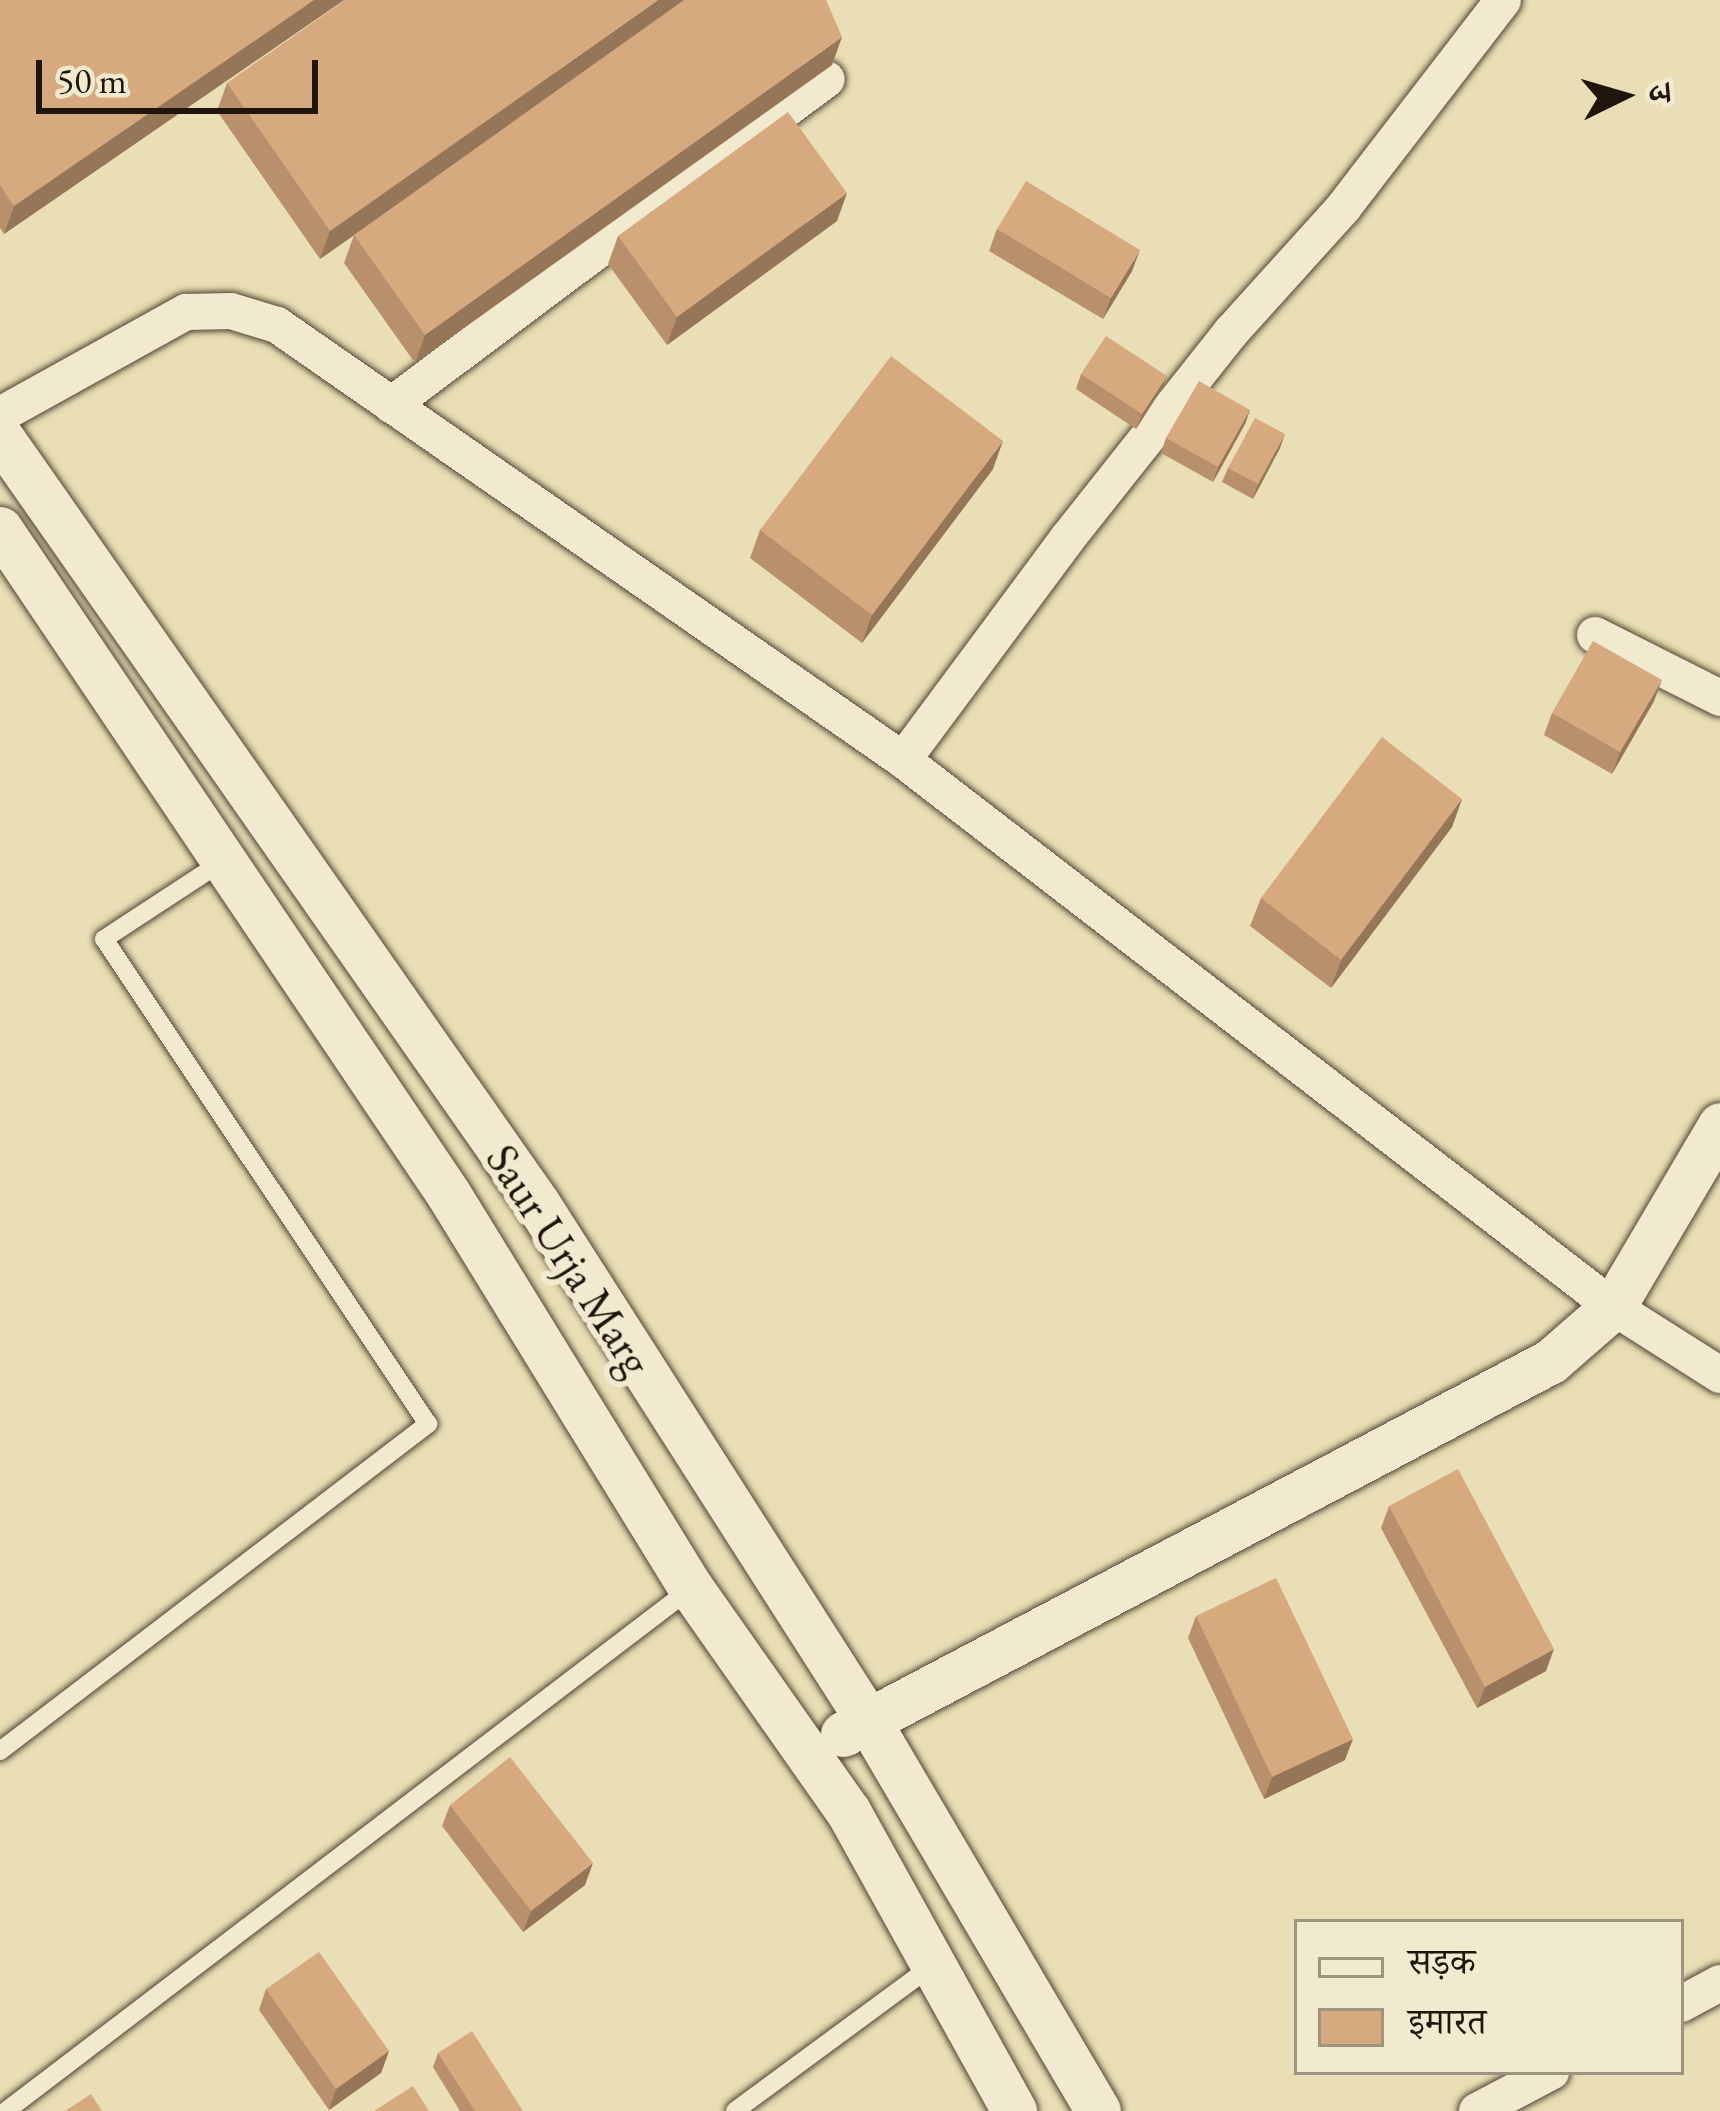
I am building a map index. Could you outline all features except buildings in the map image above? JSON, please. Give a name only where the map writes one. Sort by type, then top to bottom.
[{"type":"street","points":[[903,760],[1108,487],[1343,208],[1503,0]]},
{"type":"street","points":[[391,405],[826,80]]},
{"type":"street","points":[[0,415],[186,312],[231,311],[277,326],[903,760],[1613,1306],[1720,1375]]},
{"type":"street","name":"Saur Urja Marg","points":[[0,436],[536,1203],[869,1722],[1098,2111]]},
{"type":"street","name":"Saur Urja Marg","points":[[0,530],[449,1195],[691,1588],[808,1751],[1014,2111]]},
{"type":"street","points":[[1595,635],[1720,698]]},
{"type":"street","points":[[808,1751],[1551,1361],[1613,1306],[1720,1125]]},
{"type":"street","points":[[1684,2001],[1720,1983]]},
{"type":"street","points":[[1477,2111],[1545,2075]]},
{"type":"lane","points":[[0,1751],[428,1424],[104,939],[223,860]]},
{"type":"lane","points":[[6,2111],[691,1588]]},
{"type":"lane","points":[[735,2111],[933,1965]]}]
